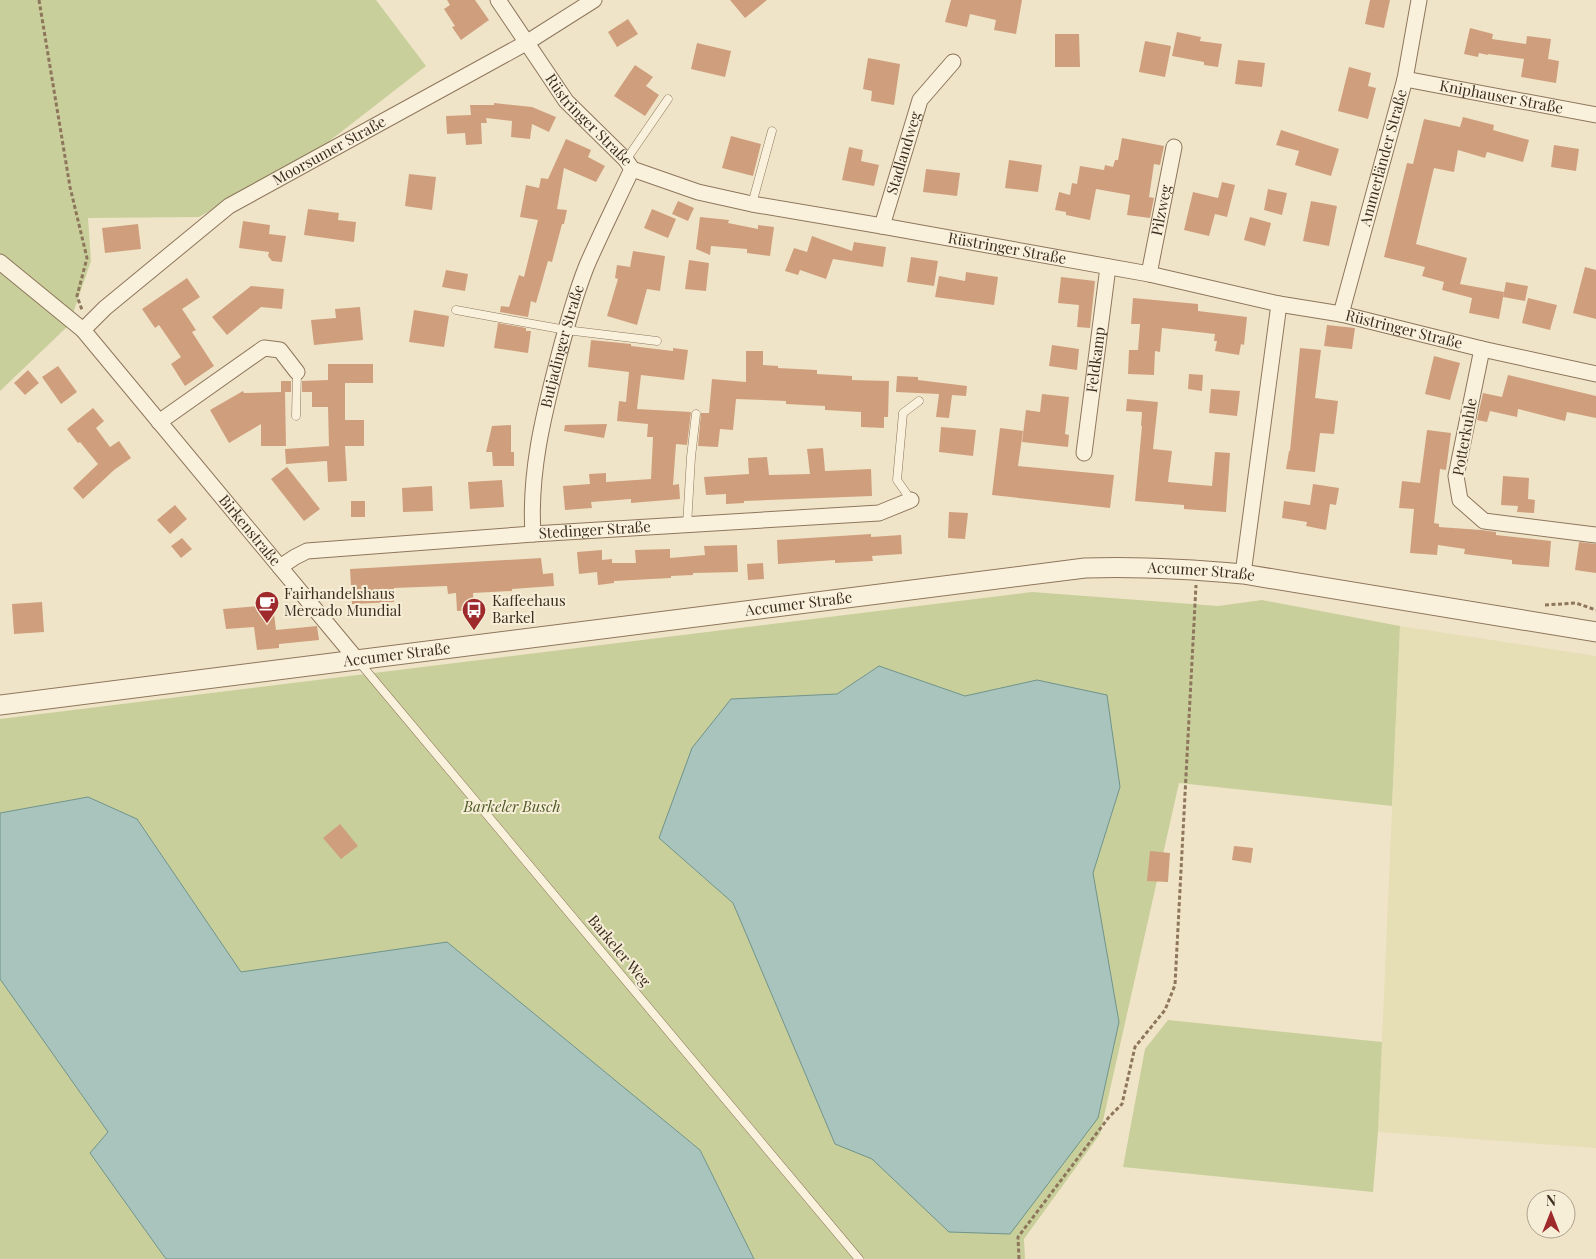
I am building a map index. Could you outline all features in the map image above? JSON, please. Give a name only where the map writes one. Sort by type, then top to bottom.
[{"type":"street","name":"Rüstringer Straße","points":[[498,0],[566,100],[629,164],[698,192],[752,204],[1149,274],[1279,304],[1341,314],[1482,349],[1596,374]]},
{"type":"street","name":"Moorsumer Straße","points":[[83,330],[105,308],[229,206],[526,43],[594,0]]},
{"type":"street","name":"Ammerländer Straße","points":[[1341,314],[1405,79],[1418,0]]},
{"type":"street","name":"Stadlandweg","points":[[882,226],[920,100],[953,62]]},
{"type":"street","name":"Kniphauser Straße","points":[[1405,79],[1596,115]]},
{"type":"street","name":"Pilzweg","points":[[1149,274],[1174,147]]},
{"type":"street","name":"Butjadinger Straße","points":[[533,534],[531,516],[536,450],[547,401],[566,330],[587,267],[629,164]]},
{"type":"street","name":"Birkenstraße","points":[[0,262],[83,330],[358,661]]},
{"type":"street","name":"Feldkamp","points":[[1084,453],[1108,267]]},
{"type":"street","points":[[1243,574],[1279,304]]},
{"type":"street","points":[[159,422],[264,348],[280,350],[297,372]]},
{"type":"street","name":"Potterkuhle","points":[[1482,349],[1456,476],[1460,500],[1484,521],[1596,534]]},
{"type":"street","name":"Stedinger Straße","points":[[280,567],[307,551],[533,534],[879,513],[911,500]]},
{"type":"street","name":"Accumer Straße","points":[[0,705],[1085,568],[1143,567],[1197,569],[1243,574],[1596,632]]},
{"type":"lane","points":[[629,164],[668,99]]},
{"type":"lane","points":[[752,204],[772,131]]},
{"type":"lane","points":[[456,310],[566,330],[657,341]]},
{"type":"lane","points":[[296,416],[297,372]]},
{"type":"lane","points":[[911,500],[897,480],[903,413],[919,401]]},
{"type":"lane","points":[[687,526],[691,457],[696,414]]},
{"type":"lane","name":"Barkeler Weg","points":[[358,661],[859,1259]]},
{"type":"path","points":[[39,0],[70,187],[87,258],[77,296],[82,310],[83,330]]},
{"type":"path","points":[[1019,1259],[1018,1237],[1109,1117],[1122,1104],[1135,1047],[1165,1010],[1175,985],[1197,569]]},
{"type":"shaded area","points":[[1400,626],[1596,656],[1596,1148],[1378,1132]]},
{"type":"green space","points":[[0,0],[376,0],[426,66],[323,146],[199,217],[88,218],[91,261],[69,325],[0,391]]},
{"type":"green space","name":"Barkeler Busch","points":[[1032,592],[1218,606],[1262,600],[1400,626],[1392,806],[1179,783],[1100,1134],[1024,1239],[1025,1259],[754,1259],[700,1150],[447,942],[241,972],[137,819],[88,797],[0,813],[0,719]],"holes":[[[879,666],[965,696],[1037,680],[1120,787],[1093,873],[1119,1022],[1098,1118],[949,1232],[872,1158],[835,1144],[733,903],[659,838],[731,699],[837,694]]]},
{"type":"green space","points":[[0,979],[108,1132],[90,1153],[166,1259],[0,1259]]},
{"type":"green space","points":[[1168,1020],[1382,1042],[1373,1192],[1123,1167],[1145,1049]]},
{"type":"water","points":[[879,666],[965,696],[1037,680],[1107,695],[1120,787],[1093,873],[1119,1022],[1098,1118],[1010,1234],[949,1232],[872,1159],[835,1144],[733,903],[659,838],[692,748],[731,699],[837,694]]},
{"type":"water","points":[[88,797],[137,819],[241,972],[447,942],[700,1150],[754,1259],[166,1259],[90,1153],[108,1132],[0,979],[0,813]]},
{"type":"building","points":[[447,0],[475,0],[489,20],[461,40],[452,27],[455,26],[444,9],[450,5]]},
{"type":"building","points":[[730,0],[767,0],[745,18]]},
{"type":"building","points":[[951,0],[1022,0],[1016,34],[994,30],[996,20],[970,14],[967,27],[945,22]]},
{"type":"building","points":[[1370,0],[1390,0],[1384,28],[1365,24]]},
{"type":"building","points":[[628,19],[638,34],[617,47],[608,32]]},
{"type":"building","points":[[1470,28],[1493,34],[1492,39],[1526,44],[1527,36],[1551,39],[1548,59],[1559,61],[1556,83],[1521,77],[1524,59],[1479,53],[1478,57],[1464,54]]},
{"type":"building","points":[[1177,32],[1201,37],[1200,41],[1222,44],[1218,67],[1204,65],[1204,62],[1172,56]]},
{"type":"building","points":[[1055,34],[1079,34],[1080,67],[1055,67]]},
{"type":"building","points":[[1145,41],[1171,46],[1165,77],[1139,72]]},
{"type":"building","points":[[697,43],[731,51],[725,77],[691,69]]},
{"type":"building","points":[[868,58],[900,64],[894,105],[871,101],[872,91],[863,89]]},
{"type":"building","points":[[1238,60],[1265,63],[1262,87],[1235,84]]},
{"type":"building","points":[[635,65],[653,77],[646,86],[659,95],[645,116],[614,96]]},
{"type":"building","points":[[1349,67],[1371,73],[1368,86],[1376,88],[1368,119],[1338,111]]},
{"type":"building","points":[[494,103],[532,107],[556,117],[549,132],[532,124],[530,139],[511,137],[512,121],[486,118],[487,123],[481,123],[482,144],[466,145],[465,133],[447,134],[446,116],[471,115],[470,105],[494,105]]},
{"type":"building","points":[[1463,117],[1494,125],[1493,130],[1529,140],[1523,162],[1487,152],[1485,158],[1458,150],[1454,172],[1434,168],[1416,244],[1467,258],[1460,284],[1504,292],[1499,319],[1469,313],[1472,298],[1442,290],[1444,282],[1422,276],[1425,267],[1384,257],[1407,163],[1413,164],[1424,119],[1460,127]]},
{"type":"building","points":[[1281,130],[1339,149],[1331,176],[1295,165],[1299,151],[1276,145]]},
{"type":"building","points":[[731,136],[761,144],[753,176],[722,168]]},
{"type":"building","points":[[1122,138],[1164,146],[1160,165],[1154,164],[1149,197],[1154,198],[1150,218],[1127,215],[1130,195],[1096,189],[1090,220],[1066,215],[1066,212],[1055,210],[1059,192],[1070,195],[1072,183],[1077,184],[1080,166],[1104,170],[1105,165],[1113,167],[1115,160],[1118,160]]},
{"type":"building","points":[[566,139],[591,150],[588,157],[605,166],[596,182],[564,168],[557,209],[567,210],[552,262],[548,261],[536,303],[531,301],[528,317],[500,312],[501,306],[509,307],[519,275],[524,277],[538,220],[520,217],[526,185],[539,188],[541,178],[548,179]]},
{"type":"building","points":[[1554,145],[1579,149],[1576,171],[1551,167]]},
{"type":"building","points":[[849,147],[863,150],[861,161],[879,165],[874,186],[842,180]]},
{"type":"building","points":[[1009,160],[1042,165],[1038,192],[1005,188]]},
{"type":"building","points":[[926,169],[960,173],[957,196],[923,192]]},
{"type":"building","points":[[409,174],[436,177],[432,210],[405,206]]},
{"type":"building","points":[[1222,182],[1235,185],[1227,217],[1215,214],[1209,236],[1184,230],[1193,192],[1218,198]]},
{"type":"building","points":[[1268,189],[1287,193],[1282,215],[1264,210]]},
{"type":"building","points":[[678,201],[694,208],[688,221],[672,214]]},
{"type":"building","points":[[1311,201],[1337,206],[1329,246],[1303,241]]},
{"type":"building","points":[[308,209],[339,213],[338,220],[356,222],[354,242],[304,235]]},
{"type":"building","points":[[652,209],[676,219],[668,238],[644,228]]},
{"type":"building","points":[[700,217],[729,220],[728,223],[758,229],[758,225],[774,227],[770,256],[747,253],[747,249],[711,246],[710,255],[696,249]]},
{"type":"building","points":[[1250,217],[1271,223],[1265,246],[1244,240]]},
{"type":"building","points":[[243,221],[270,225],[269,234],[286,236],[282,262],[272,261],[268,256],[269,252],[239,248]]},
{"type":"building","points":[[138,224],[141,249],[105,253],[102,228]]},
{"type":"building","points":[[812,236],[852,251],[854,242],[886,247],[883,267],[833,259],[826,279],[800,270],[798,275],[785,271],[794,248],[807,252]]},
{"type":"building","points":[[633,251],[665,256],[660,291],[647,289],[637,325],[607,316],[618,279],[615,278],[617,265],[630,267]]},
{"type":"building","points":[[911,257],[938,261],[934,286],[907,282]]},
{"type":"building","points":[[689,260],[709,263],[706,291],[685,289]]},
{"type":"building","points":[[1585,267],[1596,270],[1596,319],[1573,313]]},
{"type":"building","points":[[446,270],[468,274],[465,291],[442,287]]},
{"type":"building","points":[[966,272],[998,277],[994,305],[935,297],[939,276],[965,281]]},
{"type":"building","points":[[1061,277],[1095,281],[1090,328],[1077,327],[1079,305],[1058,303]]},
{"type":"building","points":[[187,278],[200,297],[182,309],[196,330],[192,332],[214,366],[185,386],[171,364],[181,357],[159,325],[155,328],[142,309]]},
{"type":"building","points":[[1506,282],[1528,286],[1525,301],[1503,297]]},
{"type":"building","points":[[251,286],[284,289],[282,309],[261,307],[227,335],[212,317]]},
{"type":"building","points":[[1133,298],[1198,304],[1198,311],[1247,317],[1244,345],[1241,344],[1239,355],[1215,351],[1217,341],[1214,341],[1215,334],[1162,328],[1160,352],[1155,351],[1154,375],[1128,374],[1129,350],[1138,350],[1140,324],[1131,324]]},
{"type":"building","points":[[1528,298],[1557,305],[1550,330],[1522,323]]},
{"type":"building","points":[[360,307],[363,340],[314,345],[311,320],[336,318],[335,309]]},
{"type":"building","points":[[414,310],[449,316],[444,347],[409,342]]},
{"type":"building","points":[[498,323],[526,328],[526,331],[531,331],[528,353],[494,348]]},
{"type":"building","points":[[1327,325],[1355,328],[1352,349],[1324,346]]},
{"type":"building","points":[[591,340],[673,351],[673,348],[688,350],[684,380],[641,375],[637,409],[691,412],[687,445],[676,444],[673,485],[679,484],[680,499],[631,503],[631,499],[591,502],[592,508],[565,510],[563,486],[590,484],[589,474],[606,473],[606,482],[651,479],[653,437],[647,437],[648,424],[617,421],[619,401],[626,402],[629,372],[588,367]]},
{"type":"building","points":[[1052,345],[1079,349],[1077,370],[1049,366]]},
{"type":"building","points":[[1300,348],[1321,350],[1315,398],[1338,401],[1334,434],[1320,433],[1315,472],[1286,469],[1290,451]]},
{"type":"building","points":[[746,351],[763,351],[763,365],[778,366],[778,368],[817,370],[817,374],[852,376],[852,380],[889,381],[888,417],[884,417],[884,428],[861,427],[861,412],[825,410],[825,406],[786,404],[786,401],[736,399],[733,430],[720,429],[718,447],[698,446],[701,413],[709,413],[712,379],[746,382]]},
{"type":"building","points":[[1434,356],[1460,363],[1450,400],[1425,394]]},
{"type":"building","points":[[328,364],[373,364],[373,383],[345,383],[345,420],[364,420],[364,446],[345,446],[347,481],[328,482],[327,461],[286,464],[285,449],[329,446],[328,407],[312,407],[312,392],[302,392],[302,381],[328,380]]},
{"type":"building","points":[[58,366],[77,392],[61,404],[42,377]]},
{"type":"building","points":[[28,370],[39,383],[25,395],[14,383]]},
{"type":"building","points":[[1189,374],[1203,375],[1202,391],[1188,389]]},
{"type":"building","points":[[1508,375],[1596,396],[1596,418],[1567,412],[1565,421],[1518,409],[1517,417],[1490,411],[1487,422],[1477,420],[1483,393],[1502,397]]},
{"type":"building","points":[[897,376],[918,377],[918,380],[967,386],[966,396],[952,395],[949,418],[936,417],[939,394],[896,392]]},
{"type":"building","points":[[281,381],[291,381],[291,392],[285,392],[286,446],[261,446],[261,424],[229,443],[210,410],[243,391],[244,393],[281,392]]},
{"type":"building","points":[[1211,389],[1240,391],[1237,416],[1209,413]]},
{"type":"building","points":[[1042,394],[1069,397],[1065,434],[1069,435],[1068,447],[1022,442],[1026,410],[1040,412]]},
{"type":"building","points":[[1127,399],[1158,402],[1153,449],[1172,451],[1168,482],[1212,486],[1215,452],[1230,453],[1226,512],[1184,509],[1184,505],[1135,501],[1142,412],[1126,411]]},
{"type":"building","points":[[93,408],[104,421],[96,428],[110,447],[119,441],[131,458],[114,470],[83,499],[73,488],[98,464],[67,429]]},
{"type":"building","points":[[607,424],[604,438],[564,431],[565,425]]},
{"type":"building","points":[[511,425],[511,452],[514,452],[514,466],[493,466],[492,452],[486,452],[492,426]]},
{"type":"building","points":[[941,427],[976,430],[973,456],[939,452]]},
{"type":"building","points":[[1000,428],[1023,431],[1018,466],[1114,475],[1110,508],[992,495]]},
{"type":"building","points":[[1427,430],[1451,433],[1446,470],[1440,469],[1434,523],[1439,524],[1439,527],[1481,530],[1496,532],[1496,535],[1551,541],[1549,567],[1512,564],[1512,560],[1464,554],[1465,549],[1438,545],[1437,555],[1410,553],[1414,509],[1399,508],[1402,481],[1420,483]]},
{"type":"building","points":[[823,448],[825,471],[871,469],[872,496],[744,501],[744,503],[726,504],[726,494],[706,495],[704,477],[749,474],[748,458],[767,457],[769,475],[810,474],[807,449]]},
{"type":"building","points":[[287,467],[320,509],[304,521],[271,479]]},
{"type":"building","points":[[1503,476],[1529,478],[1528,499],[1535,500],[1534,513],[1517,512],[1518,506],[1501,505]]},
{"type":"building","points":[[502,480],[504,507],[470,509],[468,482]]},
{"type":"building","points":[[1313,484],[1339,488],[1336,505],[1330,504],[1326,530],[1306,526],[1307,522],[1282,518],[1284,501],[1310,505]]},
{"type":"building","points":[[432,486],[433,511],[403,512],[402,488]]},
{"type":"building","points":[[351,501],[365,501],[365,517],[351,517]]},
{"type":"building","points":[[175,505],[187,519],[170,534],[157,520]]},
{"type":"building","points":[[949,512],[968,513],[965,539],[948,538]]},
{"type":"building","points":[[871,534],[871,537],[901,535],[902,554],[872,556],[873,561],[835,563],[835,560],[778,564],[777,540]]},
{"type":"building","points":[[182,538],[192,549],[181,558],[171,546]]},
{"type":"building","points":[[1579,542],[1596,544],[1596,573],[1575,570]]},
{"type":"building","points":[[737,545],[738,572],[693,573],[693,575],[671,576],[671,578],[614,581],[614,583],[598,585],[597,572],[579,574],[577,552],[602,550],[602,560],[612,559],[612,563],[636,563],[635,550],[670,549],[670,558],[705,555],[704,546]]},
{"type":"building","points":[[541,558],[543,574],[553,573],[554,586],[473,593],[474,610],[457,611],[456,593],[448,594],[447,586],[394,588],[394,602],[352,604],[350,569]]},
{"type":"building","points":[[763,563],[764,579],[748,580],[747,564]]},
{"type":"building","points":[[42,602],[44,632],[14,634],[12,604]]},
{"type":"building","points":[[273,605],[276,630],[317,626],[319,640],[279,644],[279,648],[257,650],[254,627],[226,629],[223,609]]},
{"type":"building","points":[[340,824],[358,846],[341,859],[323,838]]},
{"type":"building","points":[[1234,846],[1253,848],[1251,863],[1232,860]]},
{"type":"building","points":[[1150,851],[1170,853],[1168,882],[1147,881]]},
{"type":"place","name":"Fairhandelshaus Mercado Mundial","points":[[267,624]]},
{"type":"place","name":"Kaffeehaus Barkel","points":[[474,631]]}]
